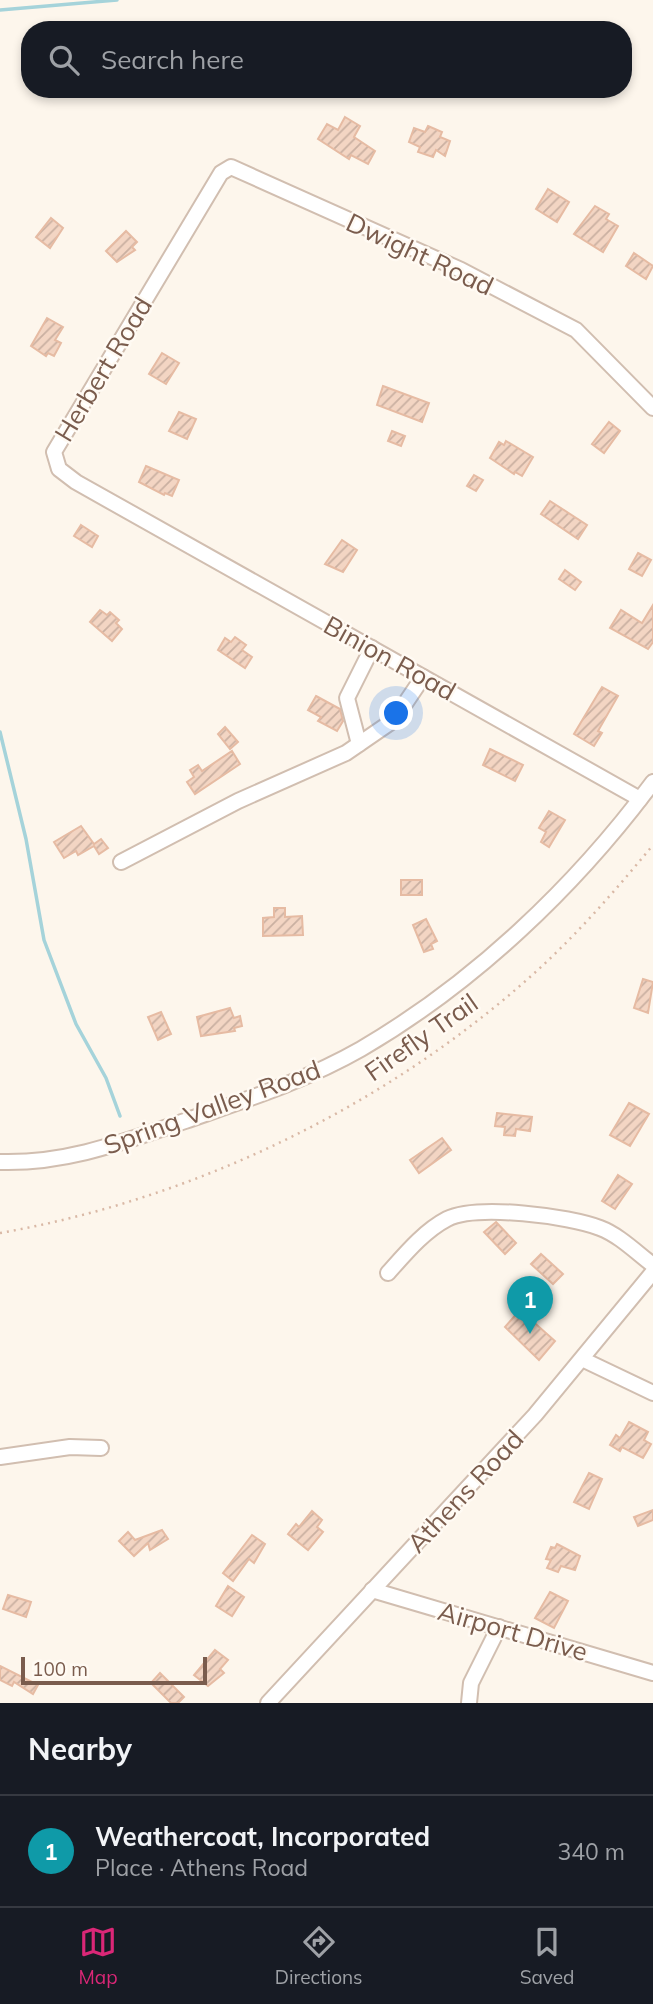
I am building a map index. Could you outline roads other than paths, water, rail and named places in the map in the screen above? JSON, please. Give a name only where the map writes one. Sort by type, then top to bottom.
[{"type":"street","name":"Dwight Road","points":[[188,227],[221,173],[231,167],[461,270],[576,330],[653,408]]},
{"type":"street","name":"Herbert Road","points":[[139,517],[65,474],[59,469],[54,452],[188,227]]},
{"type":"street","name":"Binion Road","points":[[139,517],[640,799]]},
{"type":"street","points":[[359,744],[347,698],[372,648]]},
{"type":"street","points":[[121,862],[238,801],[309,771],[359,744],[394,720],[423,677]]},
{"type":"street","name":"Spring Valley Road","points":[[0,1162],[35,1163],[76,1157],[115,1145],[279,1088],[360,1049],[419,1012],[533,919],[653,782]]},
{"type":"street","points":[[388,1273],[416,1242],[449,1218],[502,1212],[551,1216],[603,1228],[653,1265]]},
{"type":"street","name":"Athens Road","points":[[268,1703],[584,1360],[653,1272]]},
{"type":"street","points":[[584,1360],[653,1393]]},
{"type":"street","points":[[0,1457],[70,1447],[101,1448]]},
{"type":"street","name":"Airport Drive","points":[[372,1590],[653,1673]]},
{"type":"street","points":[[469,1703],[471,1683],[499,1627]]},
{"type":"waterway","points":[[0,10],[117,0]]},
{"type":"waterway","points":[[0,732],[26,839],[44,940],[76,1024],[106,1078],[120,1116]]},
{"type":"place","name":"Weathercoat, Incorporated","points":[[530,1334]]}]
